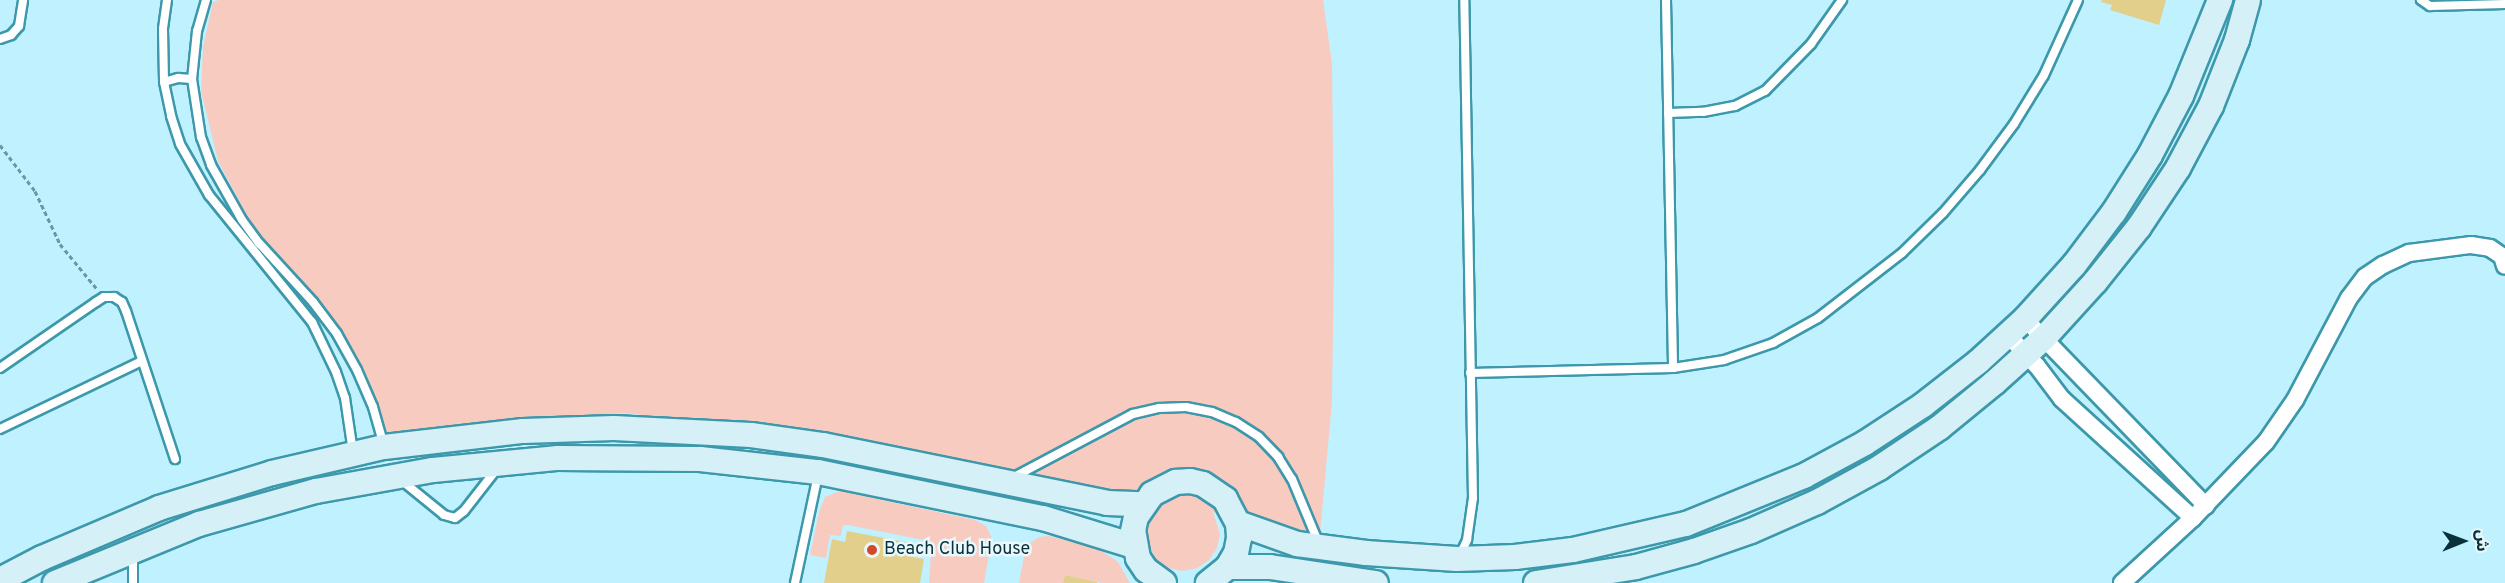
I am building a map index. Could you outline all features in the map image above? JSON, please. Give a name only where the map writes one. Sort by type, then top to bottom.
[{"type":"street","points":[[1238,523],[1275,538],[1320,547],[1412,558],[1457,560],[1573,550],[1686,524],[1740,504],[1804,476],[1864,443],[1923,405],[2016,327],[2074,265],[2114,212],[2150,155],[2181,96],[2220,0]]},
{"type":"street","points":[[1536,583],[1636,567],[1694,551],[1751,531],[1817,502],[1879,468],[1939,428],[2044,338],[2095,282],[2139,227],[2178,168],[2211,106],[2237,40],[2248,0]]},
{"type":"street","points":[[2122,583],[2206,506],[2271,434],[2295,400],[2349,298],[2365,277],[2383,265],[2409,253],[2471,245],[2490,248],[2502,256],[2505,266]]},
{"type":"street","points":[[2016,327],[2044,338],[2206,506]]},
{"type":"street","points":[[2016,327],[2026,355],[2062,399],[2193,518]]},
{"type":"street","points":[[2096,430],[2115,411]]},
{"type":"street","points":[[0,580],[42,558],[159,508],[272,473],[384,447],[478,434],[569,429],[706,431],[823,445],[1107,503],[1142,504]]},
{"type":"street","points":[[55,583],[134,549],[238,512],[316,491],[396,476],[512,461],[652,457],[746,463],[818,472],[1043,518],[1083,528],[1134,546]]},
{"type":"street","points":[[1164,583],[1146,570],[1134,546],[1134,524],[1142,504],[1152,494],[1169,484],[1190,481],[1203,484],[1225,499],[1238,523],[1239,538],[1236,553],[1228,567],[1208,583]]},
{"type":"street","points":[[1228,567],[1270,567],[1376,583]]},
{"type":"lane","points":[[0,39],[11,35],[19,26],[23,0]]},
{"type":"lane","points":[[167,0],[163,29],[164,82],[171,116],[193,170],[209,195],[256,246],[313,302],[338,334],[369,398],[384,447]]},
{"type":"lane","points":[[206,0],[196,31],[192,79],[201,137],[211,165],[256,246],[296,300],[325,346],[345,398],[354,453]]},
{"type":"lane","points":[[1457,560],[1467,540],[1472,517],[1464,0]]},
{"type":"lane","points":[[1666,0],[1673,368]]},
{"type":"lane","points":[[1668,113],[1703,112],[1735,106],[1765,91],[1811,44],[1842,0]]},
{"type":"lane","points":[[1470,374],[1673,368],[1724,360],[1773,343],[1818,318],[1902,253],[1943,213],[1980,170],[2014,124],[2043,75],[2078,0]]},
{"type":"lane","points":[[2421,0],[2430,6],[2505,4]]},
{"type":"lane","points":[[164,82],[178,78],[192,79]]},
{"type":"lane","points":[[0,368],[104,297],[114,297],[122,302],[175,459]]},
{"type":"lane","points":[[0,429],[142,361]]},
{"type":"lane","points":[[1005,482],[1133,414],[1159,408],[1186,407],[1212,412],[1236,422],[1259,437],[1278,457],[1292,479],[1320,547]]},
{"type":"lane","points":[[396,476],[444,515],[455,518],[464,511],[494,472],[512,461]]},
{"type":"lane","points":[[795,583],[818,472]]},
{"type":"lane","points":[[133,583],[134,549]]},
{"type":"path","points":[[0,146],[35,191],[60,244],[104,297]]},
{"type":"shaded area","points":[[219,0],[1323,0],[1332,64],[1334,252],[1332,401],[1320,534],[1296,529],[1299,536],[1264,522],[1213,512],[1220,534],[1217,548],[1209,560],[1197,568],[1183,571],[1169,568],[1157,560],[1150,548],[1147,534],[1150,520],[1165,502],[828,433],[623,413],[384,433],[361,378],[321,308],[253,227],[218,161],[201,91],[203,47],[213,2]]},
{"type":"shaded area","points":[[840,491],[975,520],[986,526],[992,538],[984,583],[929,583],[931,554],[922,551],[924,540],[848,525],[843,525],[841,536],[830,535],[826,558],[810,555],[819,512],[825,497]]},
{"type":"shaded area","points":[[1049,536],[1096,548],[1118,562],[1130,583],[1102,583],[1065,575],[1063,583],[1019,583],[1025,551],[1030,543],[1039,537]]},
{"type":"building","points":[[2102,0],[2166,0],[2159,25],[2110,10],[2112,5],[2101,2]]},
{"type":"building","name":"Beach Club House","points":[[847,531],[916,544],[913,557],[924,559],[920,583],[824,583],[832,539],[845,542]]},
{"type":"building","name":"Beach Club House","points":[[1065,575],[1097,582],[1097,583],[1063,583]]},
{"type":"place","name":"Beach Club House","points":[[872,550]]}]
